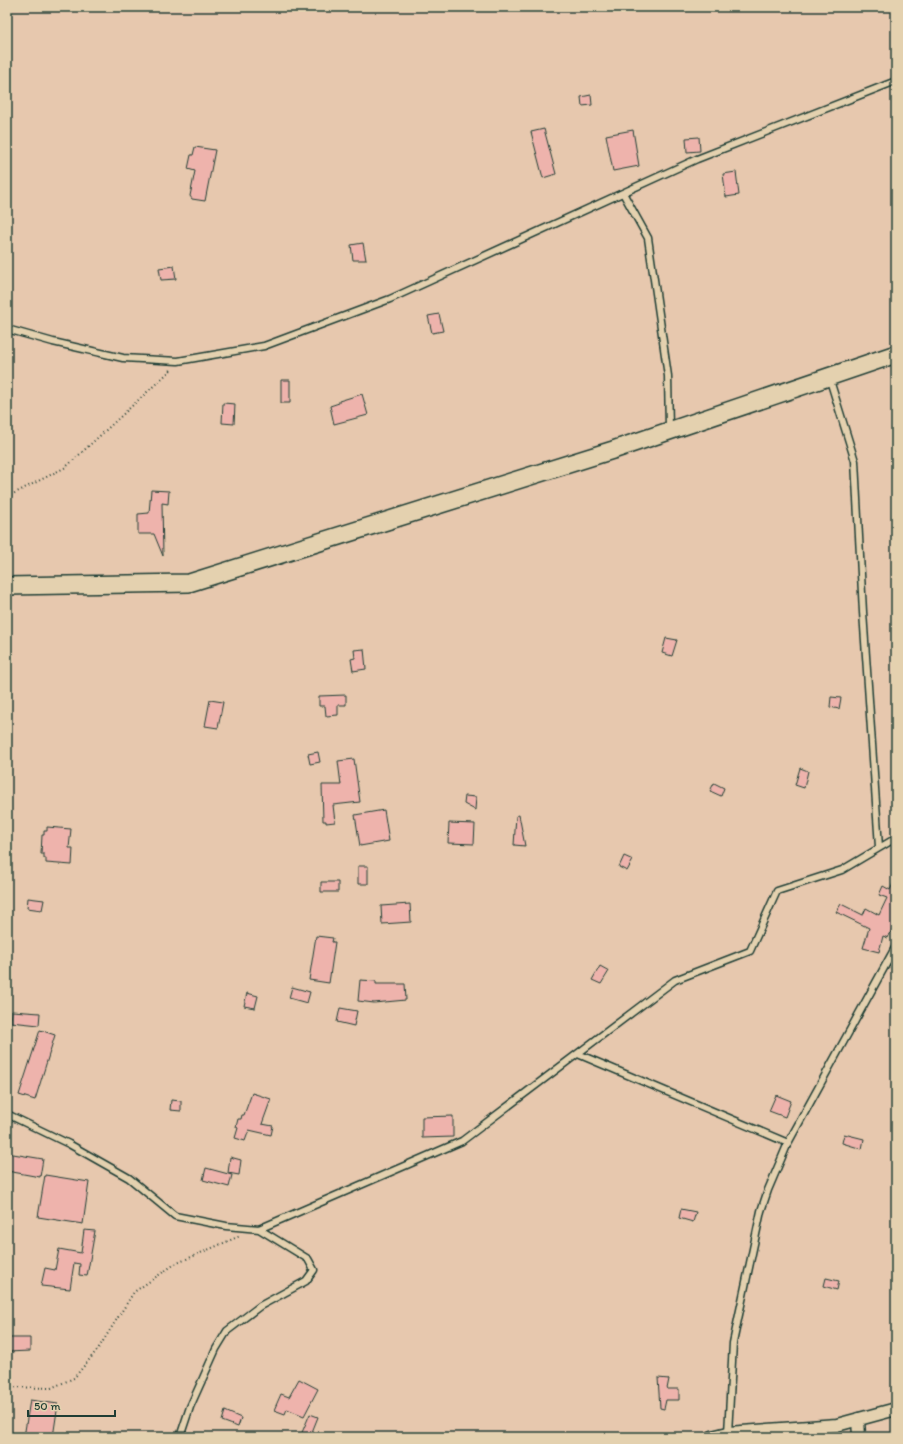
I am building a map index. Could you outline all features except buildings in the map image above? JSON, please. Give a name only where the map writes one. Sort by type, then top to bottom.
[{"type":"main road","points":[[7,586],[189,583],[613,450],[896,354]]},
{"type":"street","points":[[712,1437],[728,1433],[757,1435],[837,1425],[896,1409]]},
{"type":"street","points":[[858,1419],[859,1437]]},
{"type":"lane","points":[[7,329],[53,342],[123,358],[182,360],[264,346],[390,299],[697,159],[896,81]]},
{"type":"lane","points":[[623,193],[648,238],[668,376],[669,431]]},
{"type":"lane","points":[[829,376],[855,461],[863,612],[879,847]]},
{"type":"lane","points":[[259,1229],[462,1141],[675,980],[750,951],[777,891],[842,870],[896,838]]},
{"type":"lane","points":[[728,1433],[733,1342],[761,1211],[788,1143],[896,946]]},
{"type":"lane","points":[[578,1054],[788,1143]]},
{"type":"lane","points":[[7,1114],[69,1144],[129,1178],[175,1216],[226,1226],[259,1229],[308,1259],[314,1270],[306,1281],[260,1306],[227,1331],[213,1356],[190,1406],[180,1437]]},
{"type":"path","points":[[7,497],[66,467],[182,360]]},
{"type":"path","points":[[7,1387],[51,1388],[74,1378],[98,1349],[134,1292],[175,1264],[259,1229]]}]
